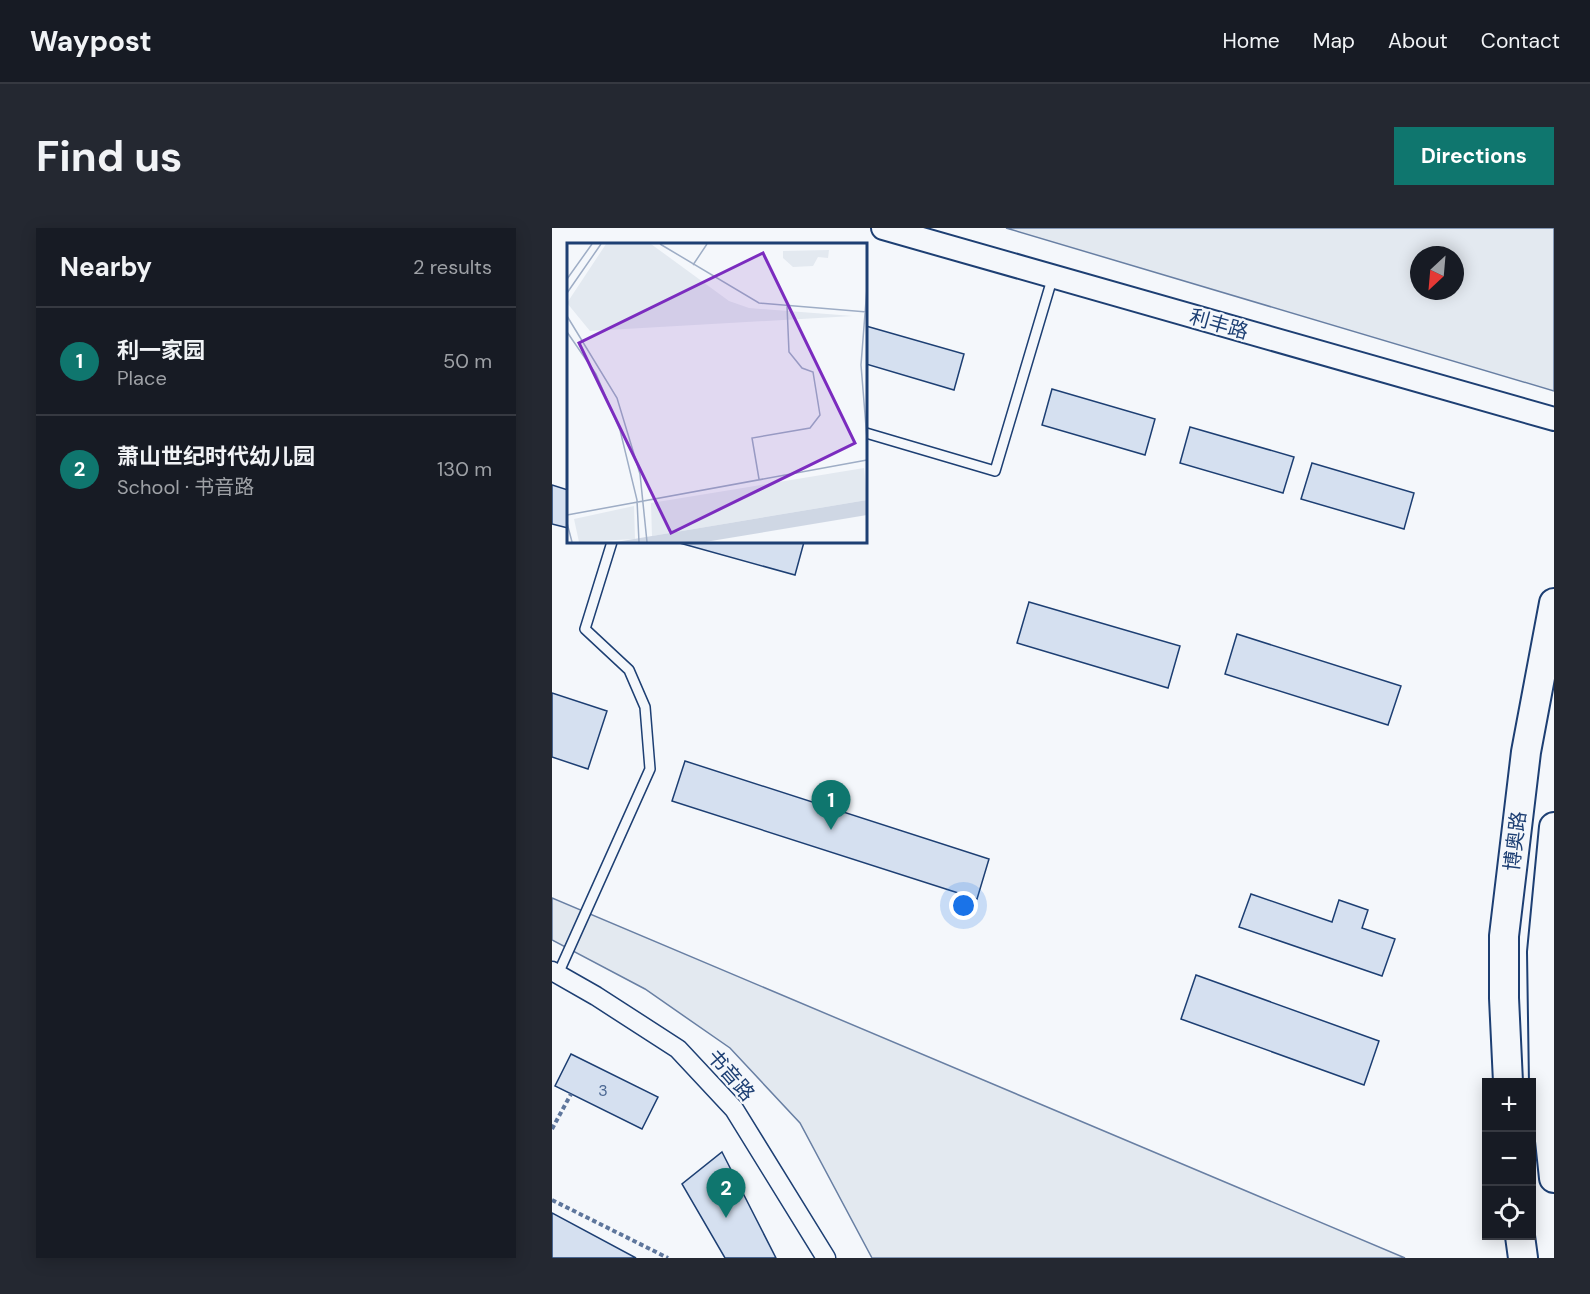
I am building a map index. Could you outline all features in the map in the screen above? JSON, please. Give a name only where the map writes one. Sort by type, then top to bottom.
[{"type":"main road","name":"博奥路","points":[[1508,1078],[1504,936],[1526,752],[1554,603]]},
{"type":"main road","name":"博奥路","points":[[1554,827],[1542,952],[1544,1084],[1554,1178]]},
{"type":"main road","points":[[1521,1240],[1523,1258]]},
{"type":"street","name":"利丰路","points":[[883,228],[1554,419]]},
{"type":"street","name":"书音路","points":[[555,972],[678,1049],[734,1109],[826,1258]]},
{"type":"lane","points":[[867,433],[995,471],[1053,276]]},
{"type":"lane","points":[[555,972],[650,769],[645,707],[629,670],[585,629],[612,543]]},
{"type":"path","points":[[552,1129],[571,1094]]},
{"type":"path","points":[[552,1200],[668,1258]]},
{"type":"shaded area","points":[[1006,228],[1554,228],[1554,391]]},
{"type":"shaded area","points":[[552,898],[1405,1258],[872,1258],[800,1123],[730,1048],[645,989],[552,940]]},
{"type":"building","points":[[867,326],[964,354],[954,390],[867,364]]},
{"type":"building","points":[[1052,389],[1155,419],[1145,455],[1042,425]]},
{"type":"building","points":[[1190,427],[1294,457],[1283,493],[1180,463]]},
{"type":"building","points":[[1312,463],[1414,493],[1404,529],[1301,499]]},
{"type":"building","points":[[552,485],[567,490],[567,528],[552,524]]},
{"type":"building","points":[[680,543],[804,543],[795,575]]},
{"type":"building","points":[[1029,602],[1180,646],[1168,688],[1017,643]]},
{"type":"building","points":[[1237,634],[1401,686],[1388,725],[1225,674]]},
{"type":"building","points":[[552,693],[607,711],[588,769],[552,757]]},
{"type":"building","points":[[685,761],[989,859],[977,899],[672,801]]},
{"type":"building","points":[[1251,894],[1332,922],[1339,900],[1368,910],[1362,928],[1395,939],[1382,976],[1239,927]]},
{"type":"building","points":[[1196,975],[1379,1041],[1364,1085],[1181,1019]]},
{"type":"building","points":[[571,1054],[658,1097],[642,1129],[555,1086]]},
{"type":"building","points":[[722,1152],[776,1258],[725,1258],[682,1184]]},
{"type":"building","points":[[552,1213],[636,1258],[552,1258]]},
{"type":"place","name":"利一家园","points":[[831,830]]},
{"type":"place","name":"萧山世纪时代幼儿园","points":[[726,1218]]}]
